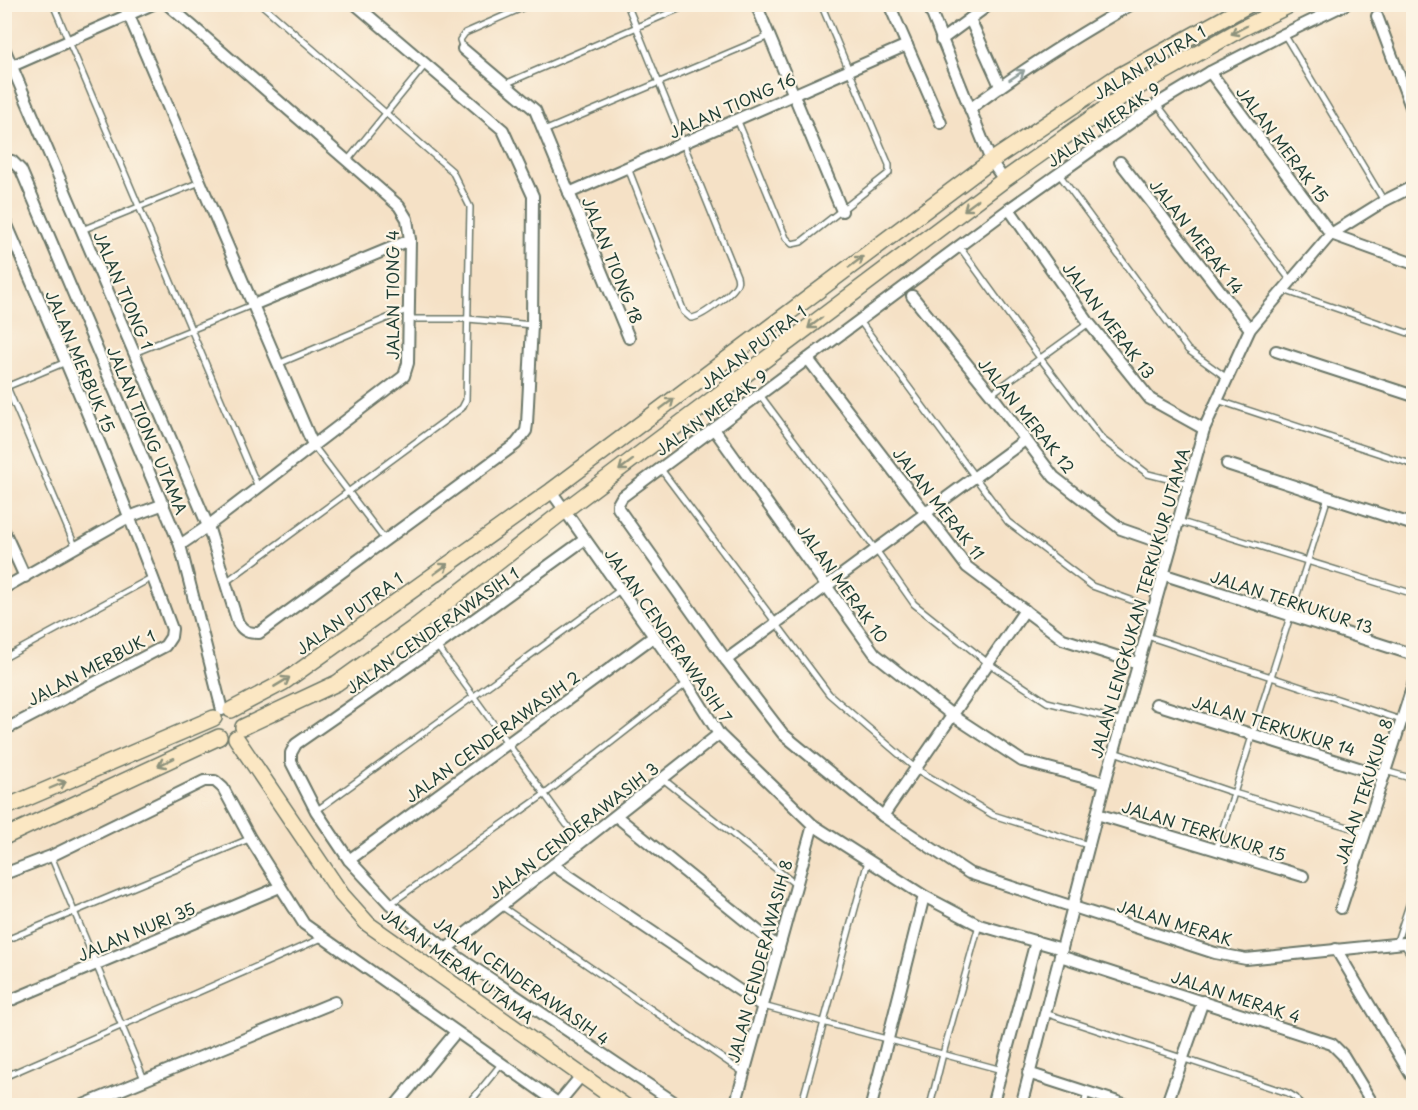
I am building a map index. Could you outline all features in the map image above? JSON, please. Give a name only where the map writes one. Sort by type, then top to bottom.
[{"type":"main road","name":"JALAN PUTRA 1","points":[[4,808],[222,713],[284,682],[551,491],[991,161],[1115,78],[1250,4]]},
{"type":"main road","name":"JALAN PUTRA 1","points":[[239,732],[337,683],[415,627],[565,510],[1004,180],[1124,95],[1241,29],[1292,4]]},
{"type":"main road","points":[[222,713],[238,713],[242,719],[239,732],[224,740],[219,737],[212,725],[222,713]]},
{"type":"main road","name":"JALAN MERAK UTAMA","points":[[239,732],[342,895],[368,924],[625,1106]]},
{"type":"main road","points":[[4,837],[219,737]]},
{"type":"street","points":[[12,66],[68,41],[126,10],[153,4]]},
{"type":"street","name":"JALAN TIONG 4","points":[[167,4],[348,160],[404,212],[410,240],[408,363],[404,376],[180,545]]},
{"type":"street","points":[[355,4],[503,130],[533,196],[532,325],[527,424],[522,438],[386,541]]},
{"type":"street","points":[[756,4],[842,211]]},
{"type":"street","points":[[889,4],[941,123]]},
{"type":"street","points":[[928,4],[991,161],[1004,180]]},
{"type":"street","points":[[941,40],[990,4]]},
{"type":"street","points":[[970,109],[1000,86],[1132,4]]},
{"type":"street","name":"JALAN MERAK 9","points":[[1072,905],[969,873],[883,816],[783,734],[726,660],[618,508],[621,497],[1058,173],[1156,104],[1210,72],[1346,4]]},
{"type":"street","points":[[126,10],[313,445]]},
{"type":"street","points":[[1377,16],[1413,115]]},
{"type":"street","points":[[970,19],[1000,86]]},
{"type":"street","name":"JALAN TIONG 16","points":[[569,193],[907,45]]},
{"type":"street","name":"JALAN TIONG 1","points":[[4,48],[208,526],[238,623],[250,633],[259,633],[386,541]]},
{"type":"street","name":"JALAN TIONG 18","points":[[463,50],[535,110],[628,338]]},
{"type":"street","name":"JALAN MERAK 15","points":[[1210,72],[1331,234]]},
{"type":"street","name":"JALAN TIONG UTAMA","points":[[4,160],[12,161],[21,170],[164,504],[180,545],[222,713]]},
{"type":"street","name":"JALAN MERAK 14","points":[[1120,162],[1250,328]]},
{"type":"street","name":"JALAN LENGKUKAN TERKUKUR UTAMA","points":[[1020,1106],[1137,663],[1204,429],[1250,328],[1331,234],[1413,186]]},
{"type":"street","name":"JALAN MERAK 13","points":[[1009,209],[1089,323],[1150,399],[1204,429]]},
{"type":"street","name":"JALAN MERBUK 15","points":[[4,218],[129,517]]},
{"type":"street","points":[[1331,234],[1413,264]]},
{"type":"street","points":[[253,305],[410,240]]},
{"type":"street","name":"JALAN MERAK 12","points":[[912,296],[1054,477],[1121,529],[1170,546]]},
{"type":"street","points":[[1276,351],[1413,396]]},
{"type":"street","name":"JALAN MERAK 11","points":[[808,359],[967,567],[1063,639],[1137,663]]},
{"type":"street","name":"JALAN MERAK 10","points":[[714,429],[875,654],[952,715],[1022,761],[1105,783]]},
{"type":"street","points":[[726,660],[1025,440]]},
{"type":"street","points":[[1227,464],[1413,525]]},
{"type":"street","name":"JALAN CENDERAWASIH 7","points":[[551,491],[687,683],[719,734],[813,825],[924,896],[980,925],[1036,941],[1061,952]]},
{"type":"street","points":[[4,588],[129,517],[164,504]]},
{"type":"street","name":"JALAN MERBUK 1","points":[[4,729],[165,646],[171,637],[172,629],[129,517]]},
{"type":"street","points":[[4,531],[25,577]]},
{"type":"street","name":"JALAN CENDERAWASIH 1","points":[[296,744],[584,540]]},
{"type":"street","name":"JALAN TERKUKUR 13","points":[[1162,574],[1413,655]]},
{"type":"street","points":[[883,816],[1025,610]]},
{"type":"street","name":"JALAN CENDERAWASIH 2","points":[[349,860],[653,637]]},
{"type":"street","name":"JALAN TEKUKUR 8","points":[[1341,908],[1413,682]]},
{"type":"street","name":"JALAN TERKUKUR 14","points":[[1156,704],[1384,773]]},
{"type":"street","name":"JALAN CENDERAWASIH 3","points":[[446,949],[719,734]]},
{"type":"street","name":"JALAN CENDERAWASIH 4","points":[[296,744],[291,753],[291,762],[316,811],[349,860],[390,904],[446,949],[680,1106]]},
{"type":"street","points":[[4,874],[51,856],[204,781],[215,781],[223,788],[250,838],[304,924],[559,1105],[581,1076]]},
{"type":"street","name":"JALAN TERKUKUR 15","points":[[1097,814],[1303,876]]},
{"type":"street","points":[[616,816],[778,948]]},
{"type":"street","name":"JALAN CENDERAWASIH 8","points":[[735,1106],[813,825]]},
{"type":"street","points":[[553,865],[762,1005]]},
{"type":"street","name":"JALAN NURI 35","points":[[4,1003],[280,887]]},
{"type":"street","points":[[871,1106],[924,896]]},
{"type":"street","name":"JALAN MERAK","points":[[1072,905],[1215,953],[1246,958],[1404,943]]},
{"type":"street","points":[[992,1106],[1036,941]]},
{"type":"street","points":[[1336,950],[1413,1080]]},
{"type":"street","name":"JALAN MERAK 4","points":[[1061,952],[1332,1044],[1343,1055],[1374,1106]]},
{"type":"street","points":[[1166,1106],[1203,1001]]},
{"type":"street","points":[[81,1106],[335,1002]]},
{"type":"street","points":[[395,1106],[456,1032]]},
{"type":"street","points":[[1028,1073],[1130,1106]]},
{"type":"lane","points":[[52,4],[258,488]]},
{"type":"lane","points":[[226,582],[464,406],[466,400],[470,207],[452,171],[261,4]]},
{"type":"lane","points":[[463,50],[459,40],[465,33],[531,4]]},
{"type":"lane","points":[[627,4],[738,280],[734,288],[700,316],[691,318],[684,312],[628,168]]},
{"type":"lane","points":[[505,84],[690,4]]},
{"type":"lane","points":[[737,119],[788,242],[792,244],[801,243],[886,177],[890,169],[821,4]]},
{"type":"lane","points":[[1284,34],[1384,201]]},
{"type":"lane","points":[[544,131],[769,36]]},
{"type":"lane","points":[[348,160],[426,64]]},
{"type":"lane","points":[[1156,104],[1291,281]]},
{"type":"lane","points":[[1058,173],[1188,350],[1227,378]]},
{"type":"lane","points":[[82,230],[200,182]]},
{"type":"lane","points":[[959,246],[1102,439],[1148,474],[1188,484]]},
{"type":"lane","points":[[1283,290],[1413,335]]},
{"type":"lane","points":[[134,353],[253,305]]},
{"type":"lane","points":[[278,364],[409,314],[532,325]]},
{"type":"lane","points":[[860,321],[1008,522],[1092,586],[1152,608]]},
{"type":"lane","points":[[991,394],[1089,323]]},
{"type":"lane","points":[[6,388],[66,362]]},
{"type":"lane","points":[[4,380],[76,548]]},
{"type":"lane","points":[[760,395],[914,604],[988,663],[1047,702],[1122,721]]},
{"type":"lane","points":[[1217,400],[1413,465]]},
{"type":"lane","points":[[313,445],[386,541]]},
{"type":"lane","points":[[660,468],[830,694],[916,769],[993,816],[1088,845]]},
{"type":"lane","points":[[1216,850],[1328,497]]},
{"type":"lane","points":[[1178,521],[1413,594]]},
{"type":"lane","points":[[4,658],[153,577]]},
{"type":"lane","points":[[316,811],[620,590]]},
{"type":"lane","points":[[1145,636],[1401,720]]},
{"type":"lane","points":[[437,646],[580,843]]},
{"type":"lane","points":[[390,904],[545,794],[687,683]]},
{"type":"lane","points":[[1113,752],[1234,793],[1365,832]]},
{"type":"lane","points":[[1384,773],[1413,779]]},
{"type":"lane","points":[[663,779],[796,885]]},
{"type":"lane","points":[[4,941],[250,838]]},
{"type":"lane","points":[[51,856],[144,1079]]},
{"type":"lane","points":[[801,1106],[868,861]]},
{"type":"lane","points":[[1413,890],[1404,943],[1413,961]]},
{"type":"lane","points":[[501,906],[744,1073]]},
{"type":"lane","points":[[930,1106],[980,925]]},
{"type":"lane","points":[[4,1077],[322,938]]},
{"type":"lane","points":[[762,1005],[1002,1070]]},
{"type":"lane","points":[[1045,1013],[1288,1093],[1296,1098],[1301,1106]]},
{"type":"lane","points":[[467,1106],[502,1063]]},
{"type":"lane","points":[[1084,1106],[1087,1092]]}]
